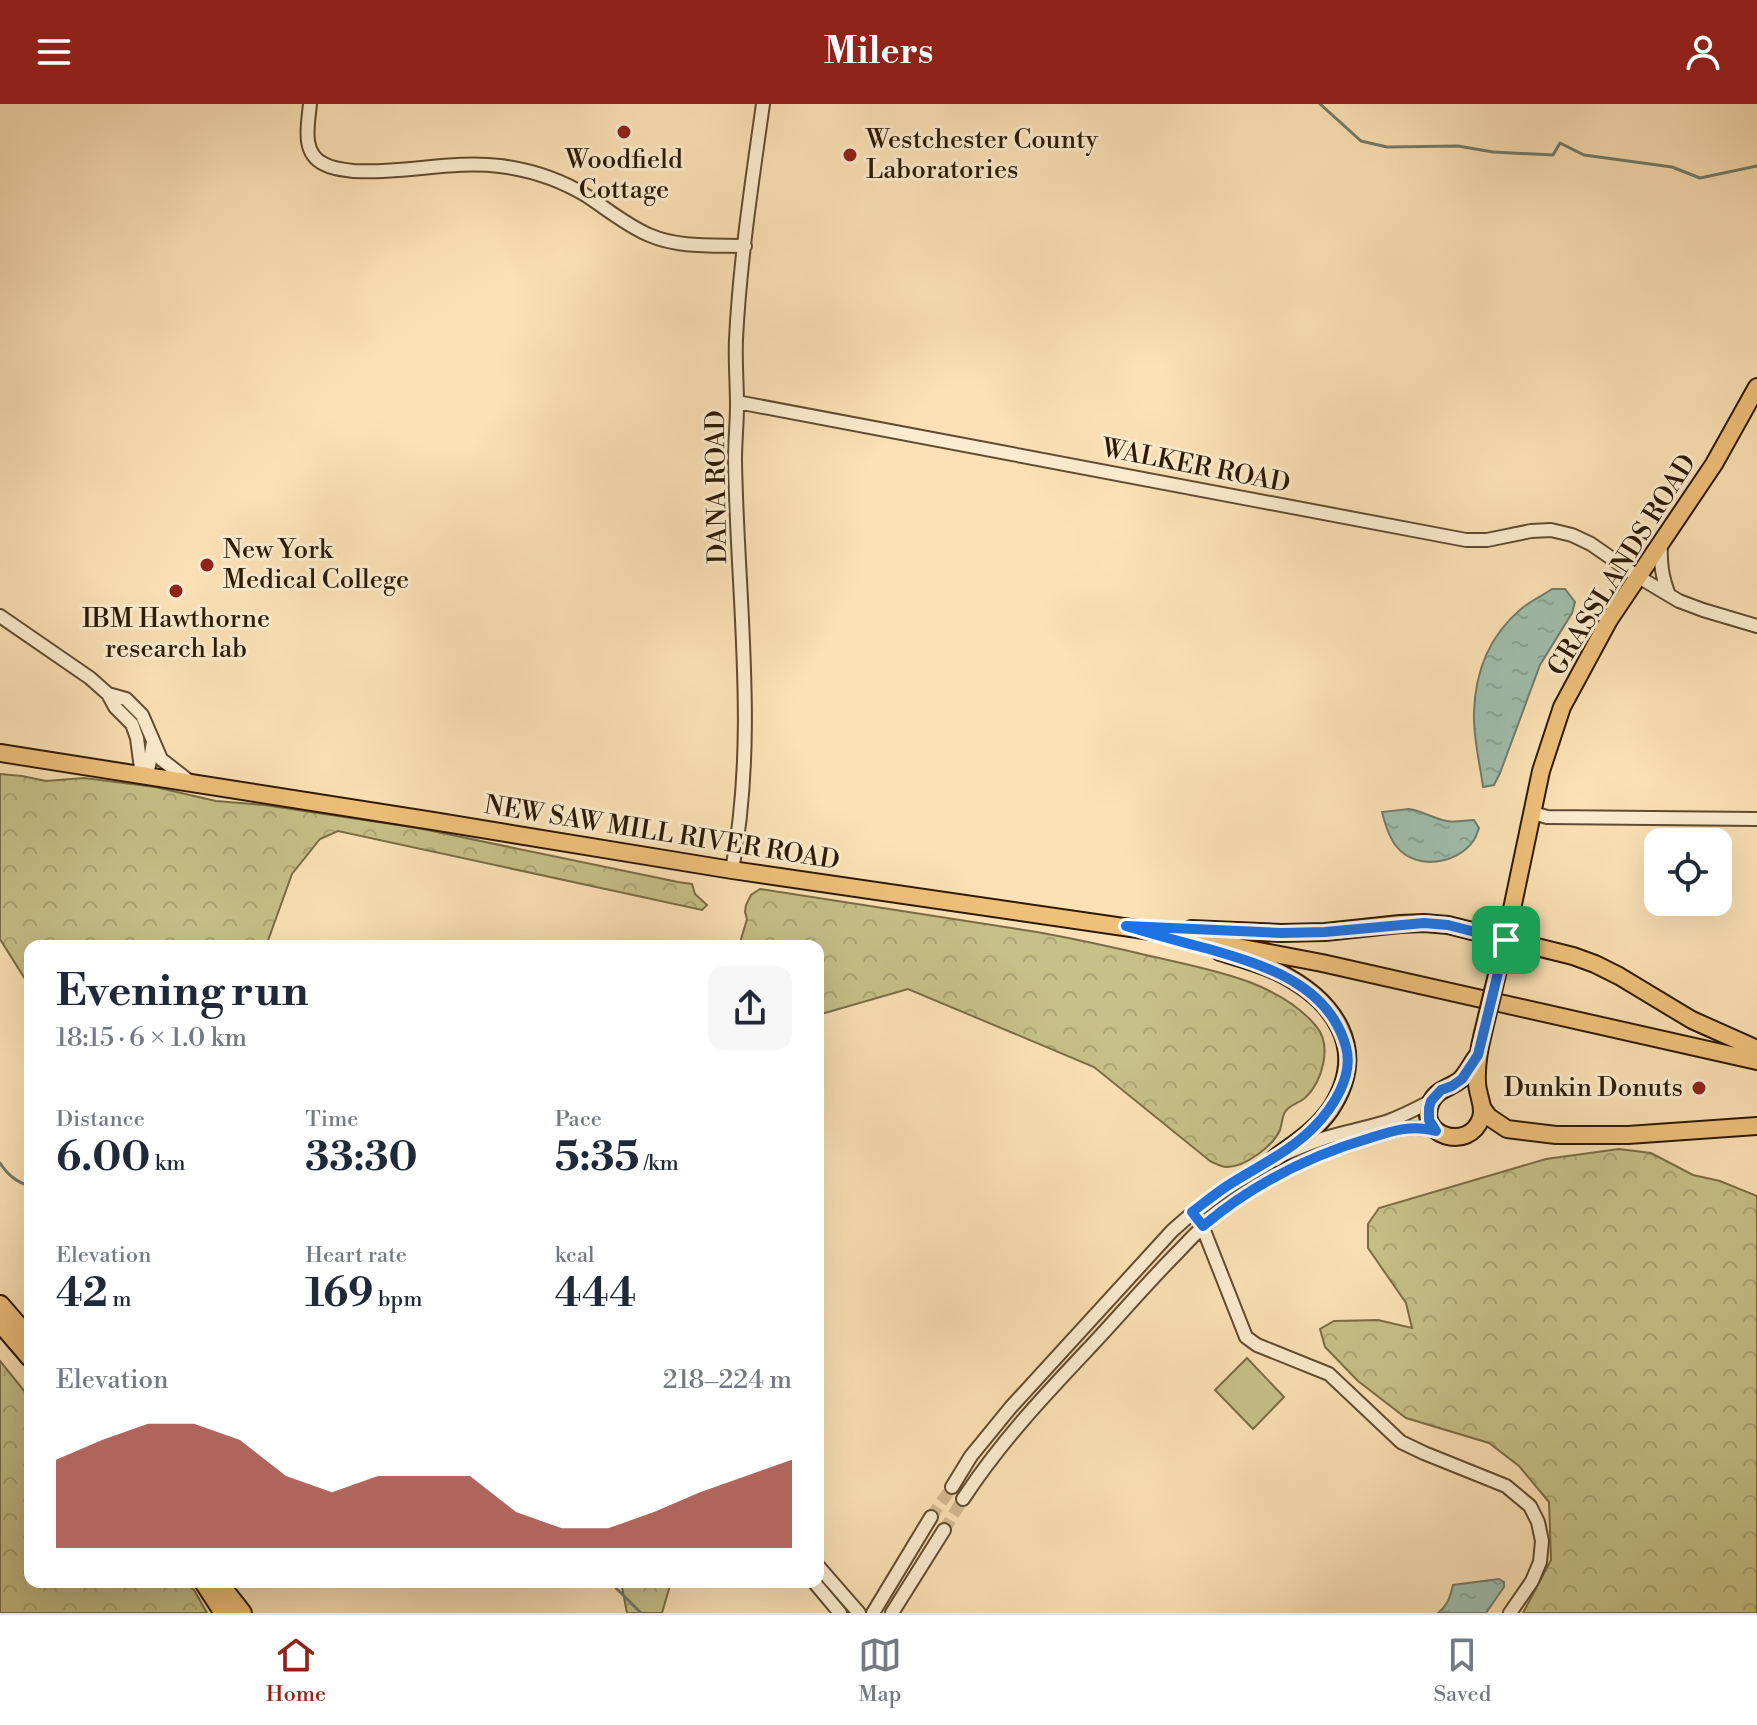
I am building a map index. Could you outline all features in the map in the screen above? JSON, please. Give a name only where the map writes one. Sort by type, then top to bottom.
[{"type":"highway","points":[[0,1305],[24,1332]]},
{"type":"highway","points":[[0,1322],[24,1350]]},
{"type":"highway","points":[[216,1588],[224,1613]]},
{"type":"highway","points":[[218,1588],[240,1613]]},
{"type":"main road","name":"GRASSLANDS ROAD","points":[[1478,1055],[1506,940],[1541,771],[1562,707],[1609,620],[1714,464],[1757,387]]},
{"type":"main road","name":"NEW SAW MILL RIVER ROAD","points":[[0,753],[732,870],[1126,926]]},
{"type":"main road","points":[[1126,926],[1281,933],[1424,923],[1448,925],[1595,964],[1692,1020],[1757,1049]]},
{"type":"main road","points":[[1126,926],[1311,961],[1757,1061]]},
{"type":"main road","points":[[1126,926],[1252,961],[1297,983],[1317,997],[1332,1015],[1343,1033],[1348,1052],[1347,1073],[1340,1093],[1311,1130],[1275,1158]]},
{"type":"main road","points":[[1478,1055],[1462,1079],[1441,1090],[1431,1101],[1429,1120],[1436,1131],[1455,1138],[1468,1134],[1499,1133],[1507,1129]]},
{"type":"main road","points":[[1478,1055],[1477,1083],[1481,1102],[1489,1117],[1507,1129],[1590,1136],[1757,1126]]},
{"type":"main road","points":[[1452,1086],[1463,1087],[1481,1102]]},
{"type":"main road","points":[[1468,1134],[1479,1124],[1481,1102]]},
{"type":"street","points":[[310,104],[307,142],[320,163],[345,170],[370,172],[477,164],[522,170],[562,183],[629,225],[666,241],[699,246],[745,246]]},
{"type":"street","name":"DANA ROAD","points":[[732,870],[745,759],[735,458],[736,341],[763,104]]},
{"type":"street","name":"WALKER ROAD","points":[[737,402],[1466,540],[1487,540],[1551,530],[1591,544],[1669,595],[1703,610],[1757,626]]},
{"type":"street","points":[[1661,542],[1662,579],[1669,595]]},
{"type":"street","points":[[0,616],[90,678],[108,694],[115,707],[132,724],[142,776]]},
{"type":"street","points":[[108,694],[126,699],[142,715],[161,759],[192,783]]},
{"type":"street","points":[[142,776],[149,766],[153,740]]},
{"type":"street","points":[[1533,813],[1547,817],[1757,819]]},
{"type":"street","points":[[952,1487],[971,1456],[1011,1407],[1192,1212],[1224,1187],[1275,1158],[1324,1139],[1384,1122],[1431,1101]]},
{"type":"street","points":[[963,1499],[1026,1414],[1155,1275],[1227,1206],[1316,1155],[1402,1128],[1436,1131]]},
{"type":"street","points":[[1192,1212],[1203,1226],[1246,1337],[1257,1345],[1329,1374],[1401,1442],[1506,1486],[1530,1506],[1542,1541],[1540,1562],[1532,1581],[1510,1613]]},
{"type":"street","points":[[873,1613],[931,1517]]},
{"type":"street","points":[[892,1613],[944,1530]]},
{"type":"street","points":[[824,1573],[859,1613]]},
{"type":"street","points":[[819,1588],[840,1613]]},
{"type":"green space","points":[[0,774],[46,781],[84,778],[155,787],[216,801],[418,828],[692,884],[695,894],[707,905],[702,910],[338,831],[320,839],[292,874],[268,940],[24,940],[24,977],[0,939]]},
{"type":"green space","points":[[760,889],[1037,932],[1240,979],[1282,997],[1316,1026],[1324,1043],[1323,1064],[1311,1091],[1287,1110],[1280,1130],[1265,1149],[1250,1160],[1234,1166],[1221,1166],[1210,1161],[1094,1067],[908,989],[824,1013],[824,940],[741,940],[747,919],[746,905],[751,895]]},
{"type":"green space","points":[[1619,1149],[1651,1153],[1693,1175],[1720,1181],[1757,1196],[1757,1613],[1523,1613],[1551,1560],[1549,1502],[1519,1466],[1489,1443],[1406,1418],[1358,1381],[1325,1347],[1320,1329],[1334,1321],[1378,1320],[1412,1328],[1406,1303],[1368,1248],[1368,1224],[1379,1208],[1546,1159]]},
{"type":"green space","points":[[1247,1358],[1284,1397],[1253,1429],[1215,1390]]},
{"type":"green space","points":[[0,1361],[24,1391],[24,1588],[191,1588],[207,1613],[0,1613]]},
{"type":"green space","points":[[622,1588],[669,1588],[662,1613],[627,1613]]},
{"type":"water","points":[[1552,589],[1565,589],[1575,602],[1572,613],[1540,665],[1494,785],[1483,787],[1474,722],[1481,670],[1500,631],[1525,606]]},
{"type":"water","points":[[1409,809],[1447,821],[1474,820],[1479,828],[1474,840],[1458,855],[1437,862],[1425,862],[1405,855],[1394,843],[1382,812]]},
{"type":"water","points":[[1499,1579],[1504,1582],[1504,1587],[1486,1613],[1438,1613],[1448,1600],[1453,1585]]},
{"type":"waterway","points":[[1320,104],[1361,141],[1387,147],[1458,146],[1493,152],[1553,155],[1560,143],[1584,155],[1672,167],[1700,178],[1757,166]]},
{"type":"waterway","points":[[0,1163],[13,1178],[24,1183]]},
{"type":"waterway","points":[[616,1588],[641,1613]]},
{"type":"tunnel","points":[[931,1517],[952,1487]]},
{"type":"tunnel","points":[[944,1530],[963,1499]]},
{"type":"place","name":"Woodfield Cottage","points":[[624,132]]},
{"type":"place","name":"Westchester County Laboratories","points":[[850,155]]},
{"type":"place","name":"New York Medical College","points":[[207,565]]},
{"type":"place","name":"IBM Hawthorne research lab","points":[[176,591]]},
{"type":"place","name":"Dunkin Donuts","points":[[1699,1088]]},
{"type":"route","points":[[1424,923],[1448,925],[1506,940],[1478,1055],[1462,1079],[1441,1090],[1431,1101],[1429,1120],[1436,1131],[1402,1128],[1316,1155],[1259,1185],[1203,1226],[1192,1212],[1224,1187],[1275,1158],[1311,1130],[1328,1112],[1340,1093],[1347,1073],[1348,1052],[1343,1033],[1332,1015],[1317,997],[1297,983],[1252,961],[1126,926],[1281,933],[1424,923]]}]
